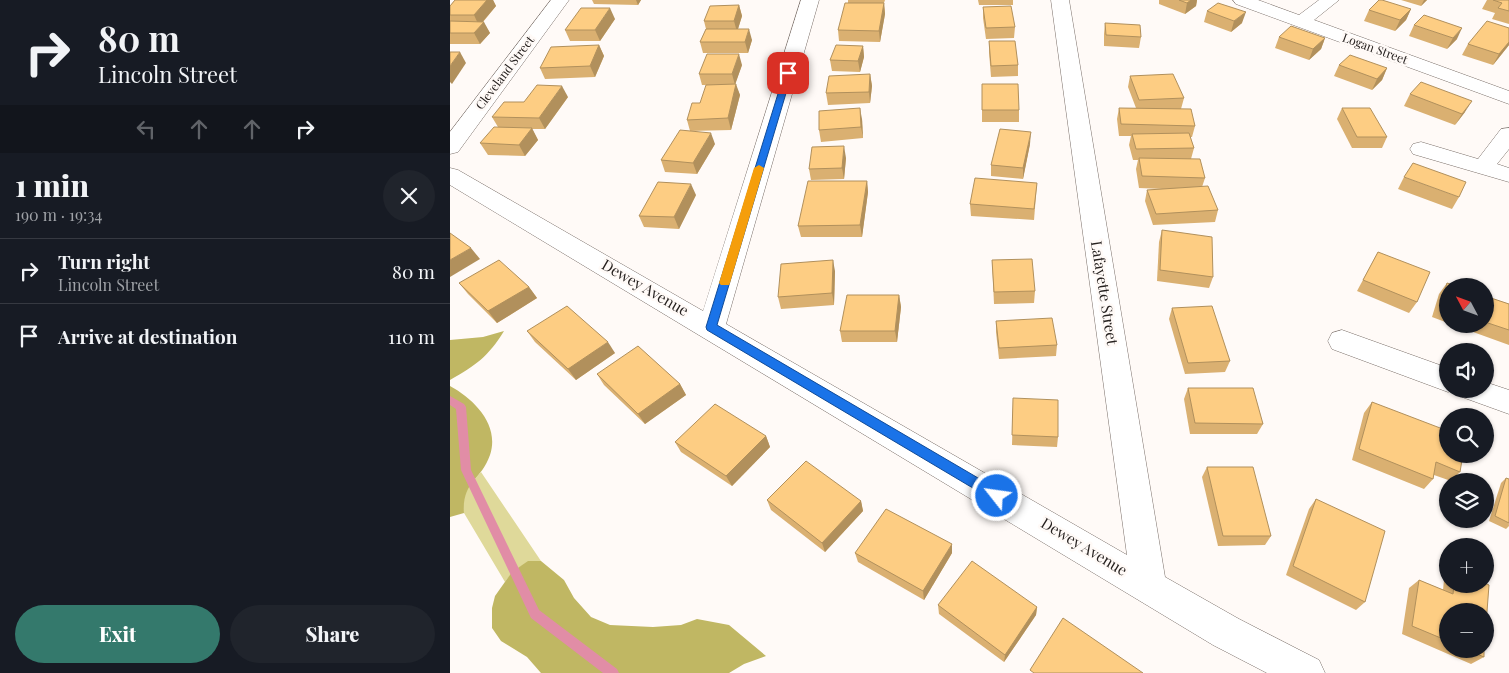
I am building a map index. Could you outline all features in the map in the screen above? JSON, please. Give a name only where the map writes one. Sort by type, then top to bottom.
[{"type":"street","name":"Cleveland Street","points":[[450,147],[560,0]]},
{"type":"street","points":[[711,327],[810,0]]},
{"type":"street","name":"Lafayette Street","points":[[1060,0],[1149,585]]},
{"type":"street","name":"Logan Street","points":[[1242,0],[1509,98]]},
{"type":"street","points":[[1301,22],[1330,0]]},
{"type":"street","points":[[1483,168],[1509,134]]},
{"type":"street","points":[[1421,149],[1509,175]]},
{"type":"street","name":"Dewey Avenue","points":[[450,174],[1226,632],[1306,673]]},
{"type":"street","points":[[1342,341],[1439,377]]},
{"type":"street","points":[[1494,397],[1509,402]]},
{"type":"shaded area","points":[[504,331],[481,360],[450,380],[450,340],[483,337]]},
{"type":"shaded area","points":[[450,386],[468,398],[483,414],[491,433],[492,444],[486,464],[466,494],[464,513],[450,517]]},
{"type":"shaded area","points":[[481,472],[541,561],[520,567],[505,582],[464,513],[463,500],[467,488]]},
{"type":"shaded area","points":[[528,561],[541,561],[564,580],[574,598],[591,617],[610,625],[653,627],[681,625],[697,619],[729,625],[766,656],[744,664],[729,673],[541,673],[527,657],[501,641],[492,628],[492,608],[495,596],[512,572]]},
{"type":"building","points":[[455,0],[487,0],[474,15],[450,15],[450,6]]},
{"type":"building","points":[[1179,0],[1191,0],[1187,3]]},
{"type":"building","points":[[1379,0],[1411,9],[1400,20],[1369,10]]},
{"type":"building","points":[[1493,0],[1509,0],[1509,11],[1498,8],[1502,3]]},
{"type":"building","points":[[845,3],[884,3],[879,31],[838,30]]},
{"type":"building","points":[[1218,3],[1246,12],[1234,21],[1207,11]]},
{"type":"building","points":[[739,5],[734,21],[704,21],[710,6]]},
{"type":"building","points":[[1011,6],[1015,27],[986,28],[983,7]]},
{"type":"building","points":[[581,8],[610,8],[595,30],[565,30]]},
{"type":"building","points":[[1424,15],[1462,28],[1453,38],[1414,25]]},
{"type":"building","points":[[450,21],[484,22],[474,33],[450,33]]},
{"type":"building","points":[[1487,21],[1509,28],[1509,42],[1499,54],[1468,44]]},
{"type":"building","points":[[1105,23],[1140,25],[1141,37],[1106,35]]},
{"type":"building","points":[[1291,26],[1325,38],[1313,49],[1279,37]]},
{"type":"building","points":[[706,29],[749,29],[745,42],[700,42]]},
{"type":"building","points":[[989,41],[1015,41],[1018,65],[991,66]]},
{"type":"building","points":[[599,45],[590,66],[540,68],[551,47]]},
{"type":"building","points":[[836,45],[863,46],[858,61],[830,60]]},
{"type":"building","points":[[450,52],[460,52],[450,66]]},
{"type":"building","points":[[707,54],[739,54],[732,74],[699,74]]},
{"type":"building","points":[[1350,55],[1387,68],[1377,79],[1339,65]]},
{"type":"building","points":[[870,74],[869,92],[826,93],[829,76]]},
{"type":"building","points":[[1173,74],[1184,98],[1139,100],[1130,76]]},
{"type":"building","points":[[1421,82],[1472,101],[1462,114],[1410,94]]},
{"type":"building","points":[[736,84],[728,118],[687,120],[692,103],[700,103],[706,85]]},
{"type":"building","points":[[982,84],[1018,84],[1019,110],[982,110]]},
{"type":"building","points":[[537,85],[562,86],[539,118],[492,117],[504,102],[524,102]]},
{"type":"building","points":[[860,108],[861,127],[819,130],[819,111]]},
{"type":"building","points":[[1119,108],[1191,109],[1195,126],[1121,124]]},
{"type":"building","points":[[1342,108],[1370,108],[1387,137],[1357,137]]},
{"type":"building","points":[[494,127],[532,128],[519,145],[480,143]]},
{"type":"building","points":[[1000,129],[1031,132],[1023,168],[991,165]]},
{"type":"building","points":[[680,130],[711,133],[693,163],[661,160]]},
{"type":"building","points":[[1189,133],[1194,148],[1136,149],[1132,134]]},
{"type":"building","points":[[844,146],[842,168],[809,169],[812,147]]},
{"type":"building","points":[[1139,158],[1200,159],[1205,178],[1142,176]]},
{"type":"building","points":[[1413,163],[1466,182],[1459,197],[1404,177]]},
{"type":"building","points":[[975,178],[1037,183],[1034,209],[970,204]]},
{"type":"building","points":[[808,181],[867,181],[860,225],[798,226]]},
{"type":"building","points":[[658,182],[691,184],[674,217],[639,216]]},
{"type":"building","points":[[1208,186],[1218,210],[1156,214],[1147,190]]},
{"type":"building","points":[[1162,230],[1212,237],[1213,277],[1160,270]]},
{"type":"building","points":[[450,233],[471,248],[450,260]]},
{"type":"building","points":[[1378,252],[1430,272],[1417,302],[1363,280]]},
{"type":"building","points":[[1032,259],[1035,291],[994,292],[992,260]]},
{"type":"building","points":[[499,260],[529,287],[488,311],[459,283]]},
{"type":"building","points":[[833,260],[832,293],[778,297],[781,264]]},
{"type":"building","points":[[847,295],[899,295],[895,331],[840,331]]},
{"type":"building","points":[[1494,299],[1509,304],[1509,330],[1494,325]]},
{"type":"building","points":[[567,306],[608,342],[568,369],[527,331]]},
{"type":"building","points":[[1212,306],[1230,361],[1188,363],[1172,308]]},
{"type":"building","points":[[1052,318],[1057,345],[999,348],[996,321]]},
{"type":"building","points":[[638,346],[680,384],[638,414],[597,374]]},
{"type":"building","points":[[1188,388],[1253,388],[1263,424],[1195,423]]},
{"type":"building","points":[[1013,398],[1058,400],[1058,437],[1012,435]]},
{"type":"building","points":[[1372,402],[1439,428],[1439,463],[1462,463],[1460,472],[1436,462],[1433,479],[1359,449]]},
{"type":"building","points":[[715,404],[766,436],[726,476],[675,442]]},
{"type":"building","points":[[806,461],[861,501],[822,543],[767,500]]},
{"type":"building","points":[[1207,467],[1253,467],[1271,536],[1223,536]]},
{"type":"building","points":[[1506,478],[1509,479],[1509,523],[1495,516]]},
{"type":"building","points":[[1316,499],[1385,531],[1365,602],[1293,566]]},
{"type":"building","points":[[886,509],[952,544],[923,591],[855,553]]},
{"type":"building","points":[[972,561],[1037,607],[1005,655],[938,605]]},
{"type":"building","points":[[1419,580],[1439,588],[1439,593],[1488,593],[1488,603],[1439,603],[1439,637],[1412,626]]},
{"type":"building","points":[[1063,618],[1143,673],[1034,673],[1030,670]]},
{"type":"waterway","points":[[450,400],[461,407],[466,470],[535,614],[613,673]]},
{"type":"slow traffic","points":[[725,283],[759,168]]},
{"type":"route","points":[[788,73],[711,327],[997,496]]}]
